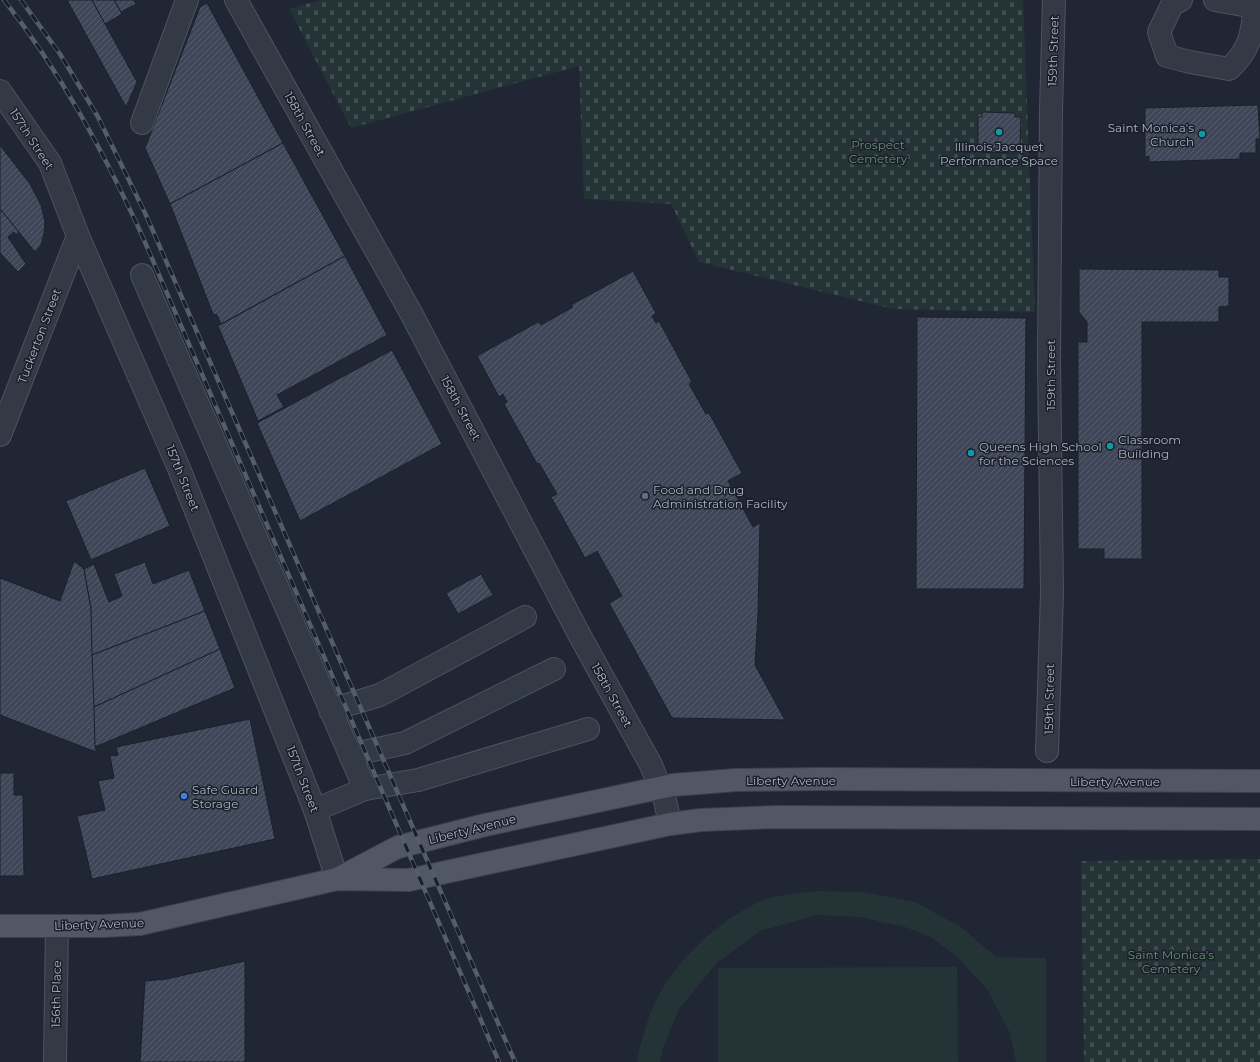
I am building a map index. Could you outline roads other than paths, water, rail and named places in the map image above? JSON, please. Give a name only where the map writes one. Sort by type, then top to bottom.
[{"type":"main road","name":"Liberty Avenue","points":[[337,879],[398,847],[485,825],[660,787],[688,783],[771,780],[1260,781]]},
{"type":"main road","name":"Liberty Avenue","points":[[0,926],[140,924],[337,879],[409,880],[670,824],[701,820],[777,817],[1260,819]]},
{"type":"street","points":[[142,123],[187,0]]},
{"type":"street","name":"158th Street","points":[[236,0],[411,313],[580,636],[651,765],[660,787],[670,824]]},
{"type":"street","name":"159th Street","points":[[1047,750],[1052,593],[1049,360],[1051,111],[1054,0]]},
{"type":"street","points":[[1181,0],[1172,4],[1159,32],[1167,56],[1228,69],[1241,58],[1252,34],[1257,8],[1215,0]]},
{"type":"street","name":"157th Street","points":[[0,91],[50,163],[78,236],[178,466],[315,810],[337,879]]},
{"type":"street","name":"Tuckerton Street","points":[[0,435],[78,236]]},
{"type":"street","points":[[142,275],[364,789]]},
{"type":"street","points":[[330,710],[380,695],[525,617]]},
{"type":"street","points":[[350,756],[405,743],[554,669]]},
{"type":"street","points":[[315,810],[364,789],[418,780],[588,729]]},
{"type":"street","name":"156th Place","points":[[55,1062],[57,926]]},
{"type":"railway","points":[[4,0],[44,55],[62,83],[96,142],[141,233],[499,1062]]},
{"type":"railway","points":[[21,0],[60,54],[98,117],[146,215],[515,1062]]},
{"type":"place","name":"Illinois Jacquet Performance Space","points":[[999,132]]},
{"type":"place","name":"Saint Monica's Church","points":[[1202,134]]},
{"type":"place","name":"Classroom Building","points":[[1110,446]]},
{"type":"place","name":"Queens High School for the Sciences","points":[[971,453]]},
{"type":"place","name":"Food and Drug Administration Facility","points":[[645,496]]},
{"type":"place","name":"Safe Guard Storage","points":[[184,796]]},
{"type":"park label","name":"Prospect Cemetery","points":[[878,151]]},
{"type":"park label","name":"Saint Monica's Cemetery","points":[[1171,961]]}]
